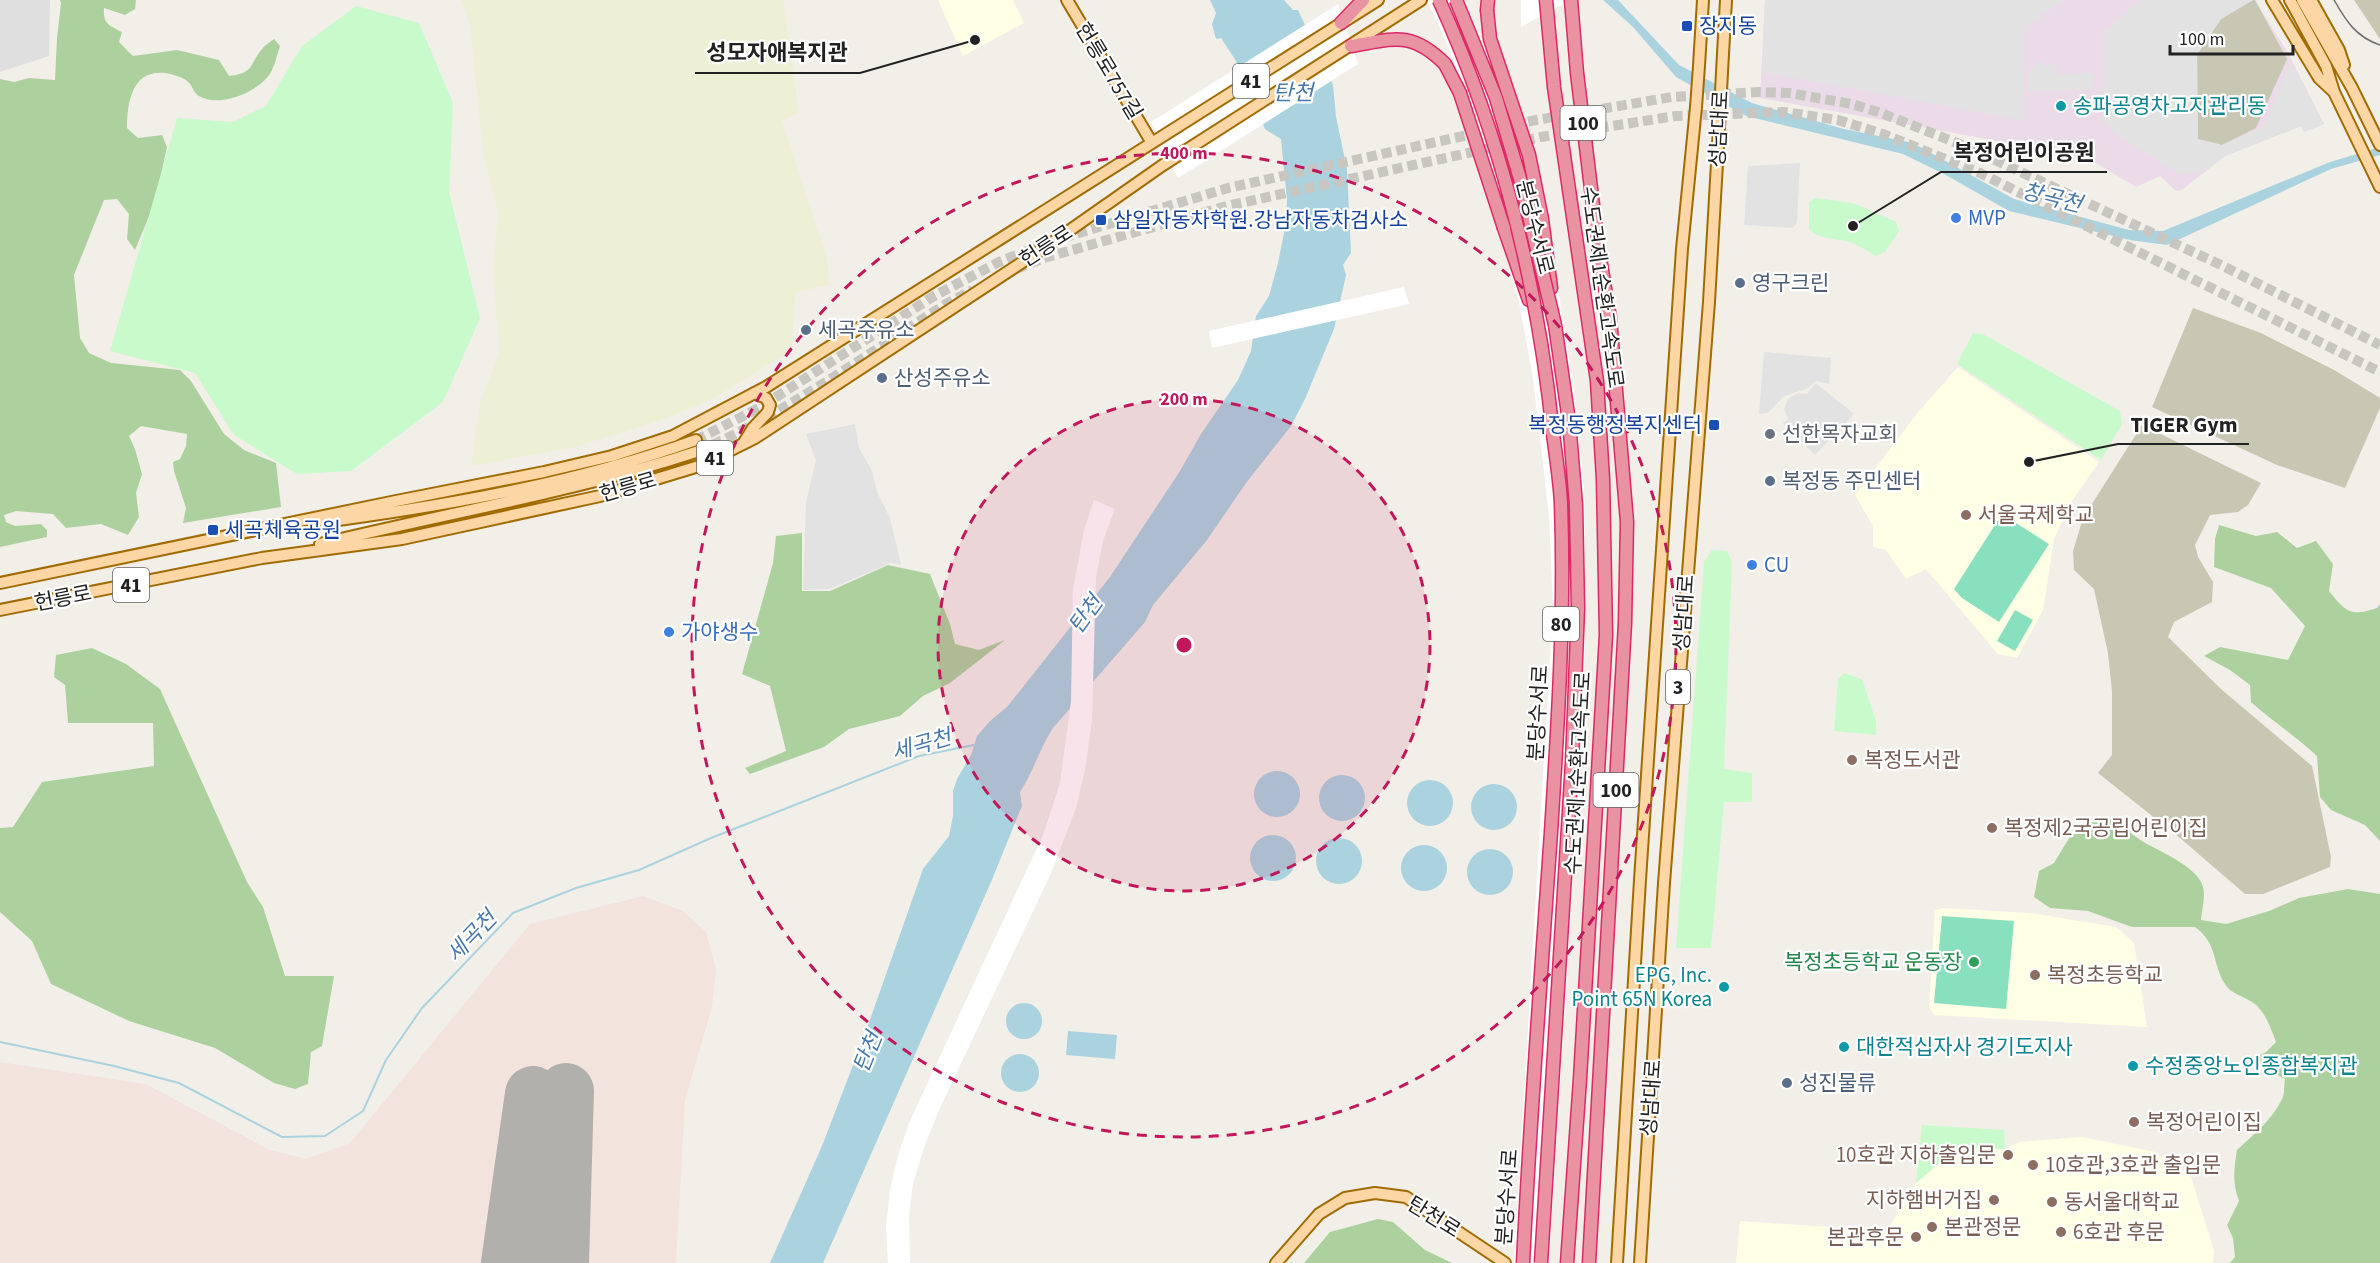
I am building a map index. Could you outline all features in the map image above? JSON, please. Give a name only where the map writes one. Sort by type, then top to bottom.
[{"type":"highway","points":[[1341,23],[1363,0]]},
{"type":"highway","name":"분당수서로","points":[[1439,0],[1478,97],[1515,218],[1539,327],[1549,387],[1561,502],[1562,608],[1557,735],[1523,1263]]},
{"type":"highway","name":"분당수서로","points":[[1456,0],[1496,98],[1521,183],[1555,325],[1569,421],[1576,505],[1578,608],[1572,762],[1541,1263]]},
{"type":"highway","name":"수도권제1순환고속도로","points":[[1570,0],[1598,246],[1610,318],[1627,522],[1625,623],[1589,1262]]},
{"type":"highway","points":[[1487,5],[1490,39],[1529,155],[1542,219],[1555,325]]},
{"type":"highway","name":"수도권제1순환고속도로","points":[[1546,6],[1554,87],[1597,381],[1603,478],[1606,635],[1581,1079],[1567,1262]]},
{"type":"highway","points":[[1351,46],[1400,38],[1414,41],[1431,50],[1445,64],[1460,93],[1539,327]]},
{"type":"main road","name":"헌릉로757길","points":[[1066,0],[1156,140]]},
{"type":"main road","name":"41","points":[[1156,140],[1378,0]]},
{"type":"main road","name":"41","points":[[1351,46],[1421,0]]},
{"type":"main road","name":"성남대로","points":[[1617,1263],[1682,249],[1696,107],[1703,0]]},
{"type":"main road","name":"성남대로","points":[[1640,1263],[1665,872],[1709,302],[1726,0]]},
{"type":"main road","points":[[2272,0],[2319,78],[2334,92]]},
{"type":"main road","points":[[2290,0],[2326,66],[2334,92],[2379,185]]},
{"type":"main road","points":[[2302,0],[2352,88],[2380,145]]},
{"type":"main road","points":[[2311,0],[2339,50],[2352,88]]},
{"type":"main road","name":"헌릉로","points":[[0,609],[262,558],[402,539],[600,496],[699,466],[743,444],[1053,242],[1173,160],[1351,46]]},
{"type":"main road","name":"헌릉로","points":[[0,583],[544,472],[612,456],[673,436],[754,393],[1156,140]]},
{"type":"main road","points":[[743,444],[753,428],[768,412],[770,405],[766,398],[754,393]]},
{"type":"main road","points":[[246,532],[434,507],[591,473],[637,461],[696,440]]},
{"type":"main road","points":[[262,558],[428,518],[594,483],[699,452]]},
{"type":"main road","name":"탄천로","points":[[1276,1263],[1319,1214],[1345,1198],[1375,1193],[1406,1197],[1505,1263]]},
{"type":"shaded area","points":[[0,0],[50,0],[49,56],[0,72]]},
{"type":"shaded area","points":[[461,0],[783,0],[798,112],[782,121],[828,262],[829,285],[796,292],[791,351],[709,401],[664,419],[576,447],[471,466],[480,402],[499,353],[493,270],[498,213],[483,154],[470,25]]},
{"type":"shaded area","points":[[938,0],[1013,0],[1024,23],[963,56]]},
{"type":"shaded area","points":[[1765,0],[2255,0],[2288,53],[2324,124],[2304,132],[2301,126],[2225,156],[2182,190],[2176,191],[2160,176],[2136,187],[2094,162],[2065,153],[1760,98]]},
{"type":"shaded area","points":[[1765,0],[2063,0],[2024,27],[2023,120],[1763,72]]},
{"type":"shaded area","points":[[2142,0],[2253,0],[2221,19],[2197,55],[2198,139],[2222,145],[2263,128],[2291,63],[2324,124],[2304,132],[2301,126],[2225,156],[2207,169],[2191,173],[2178,173],[2125,140],[2103,121],[2103,33]]},
{"type":"shaded area","points":[[2253,0],[2287,59],[2256,128],[2222,145],[2198,139],[2197,55],[2221,19]]},
{"type":"shaded area","points":[[2354,0],[2380,0],[2380,39]]},
{"type":"shaded area","points":[[2041,61],[2046,67],[2051,62],[2056,74],[2093,73],[2093,89],[2028,91],[2027,73]]},
{"type":"shaded area","points":[[1800,163],[1797,222],[1793,228],[1744,225],[1748,166]]},
{"type":"shaded area","points":[[2193,308],[2261,333],[2336,371],[2380,398],[2380,408],[2345,488],[2277,465],[2152,407]]},
{"type":"shaded area","points":[[1764,352],[1831,358],[1829,384],[1816,381],[1806,389],[1784,396],[1768,413],[1759,414]]},
{"type":"shaded area","name":"서울국제학교","points":[[1958,367],[2099,462],[2070,504],[2054,539],[2043,610],[2017,658],[1998,654],[1926,569],[1906,579],[1886,550],[1873,547],[1873,526],[1855,495],[1919,411]]},
{"type":"shaded area","points":[[1816,383],[1854,414],[1815,455],[1783,423],[1788,419],[1784,409],[1788,399],[1798,393],[1807,394]]},
{"type":"shaded area","points":[[855,424],[859,448],[872,471],[877,492],[890,518],[901,565],[890,563],[830,589],[803,590],[806,502],[816,461],[806,434]]},
{"type":"shaded area","points":[[2142,425],[2261,483],[2248,505],[2238,512],[2210,515],[2195,545],[2198,557],[2213,582],[2212,602],[2174,622],[2168,637],[2221,689],[2312,766],[2331,857],[2330,867],[2263,894],[2245,894],[2180,838],[2098,773],[2112,755],[2112,691],[2108,653],[2094,589],[2074,570],[2073,551],[2083,518]]},
{"type":"shaded area","points":[[643,896],[683,911],[706,932],[716,969],[712,1007],[685,1100],[676,1263],[0,1263],[0,1062],[146,1084],[270,1150],[306,1159],[350,1143],[530,924]]},
{"type":"shaded area","name":"복정초등학교","points":[[1941,908],[2030,913],[2116,927],[2134,943],[2147,1027],[1934,1015],[1929,1007],[1935,911]]},
{"type":"shaded area","name":"동서울대학교","points":[[2082,1137],[2155,1152],[2191,1177],[2214,1251],[2213,1263],[1736,1263],[1740,1221],[1887,1231],[1916,1183],[1957,1148],[2005,1149],[2019,1142]]},
{"type":"green space","points":[[60,0],[136,0],[135,9],[125,15],[104,8],[106,20],[122,32],[119,42],[133,56],[177,50],[219,60],[229,76],[247,70],[263,48],[274,39],[280,46],[266,79],[251,90],[233,98],[206,99],[196,93],[185,80],[165,73],[145,76],[138,82],[130,99],[127,128],[138,138],[162,135],[167,147],[155,202],[135,250],[127,239],[129,214],[117,199],[104,200],[74,275],[80,338],[89,353],[111,363],[180,370],[191,381],[224,434],[244,450],[276,463],[281,507],[183,523],[186,508],[173,462],[180,459],[186,446],[187,434],[141,426],[129,436],[142,474],[136,493],[139,517],[128,535],[101,524],[66,528],[53,514],[16,511],[4,515],[6,522],[15,526],[41,524],[47,530],[47,537],[0,547],[0,79],[14,82],[29,78],[55,80]]},
{"type":"green space","points":[[356,6],[419,23],[453,103],[449,192],[480,318],[443,402],[351,471],[297,474],[234,435],[195,373],[110,351],[177,118],[233,122],[266,106],[302,46]]},
{"type":"green space","points":[[1816,198],[1853,203],[1896,222],[1899,231],[1885,252],[1875,256],[1850,242],[1818,235],[1809,229],[1809,202]]},
{"type":"green space","points":[[1973,333],[1983,334],[2120,411],[2122,424],[2101,460],[1957,364]]},
{"type":"green space","points":[[2002,514],[2049,544],[1999,622],[1962,598],[1954,589]]},
{"type":"green space","points":[[2219,525],[2256,536],[2277,532],[2297,548],[2316,541],[2333,564],[2329,591],[2340,604],[2349,611],[2360,612],[2377,608],[2380,604],[2380,841],[2365,825],[2331,810],[2320,797],[2317,756],[2251,702],[2250,685],[2230,670],[2204,656],[2220,647],[2288,660],[2305,626],[2271,588],[2214,567],[2215,539]]},
{"type":"green space","points":[[802,533],[802,591],[830,591],[888,565],[930,574],[950,624],[955,644],[979,650],[1005,640],[950,683],[923,696],[900,716],[849,729],[824,747],[750,774],[745,768],[786,751],[770,686],[742,674],[773,563],[776,536]]},
{"type":"green space","points":[[1712,550],[1727,551],[1732,562],[1724,769],[1752,773],[1752,802],[1724,802],[1711,948],[1676,948],[1704,562]]},
{"type":"green space","points":[[2015,610],[2033,620],[2015,651],[1997,641]]},
{"type":"green space","points":[[92,648],[126,664],[160,689],[247,882],[263,907],[285,976],[334,976],[322,1046],[311,1052],[308,1084],[295,1089],[274,1083],[215,1048],[129,1021],[51,984],[32,941],[0,912],[0,828],[13,827],[42,782],[154,766],[153,723],[68,723],[65,685],[54,677],[56,655]]},
{"type":"green space","points":[[1844,673],[1862,679],[1876,721],[1876,735],[1834,731],[1838,679]]},
{"type":"green space","points":[[2112,819],[2143,841],[2184,865],[2197,876],[2204,891],[2201,920],[2226,924],[2269,911],[2299,898],[2348,889],[2380,894],[2380,1263],[2230,1263],[2235,1257],[2233,1238],[2227,1225],[2239,1201],[2234,1176],[2237,1150],[2273,1113],[2284,1092],[2285,1079],[2250,1060],[2266,1052],[2276,1042],[2267,1020],[2257,1005],[2230,990],[2225,984],[2208,940],[2195,927],[2132,927],[2088,911],[2050,908],[2034,897],[2039,871],[2054,863],[2077,825]]},
{"type":"green space","name":"복정초등학교 운동장","points":[[1942,916],[2014,921],[2006,1009],[1934,1003]]},
{"type":"green space","points":[[1922,1125],[2004,1130],[2005,1149],[1957,1148],[1916,1183]]},
{"type":"green space","points":[[1378,1219],[1393,1222],[1425,1250],[1452,1263],[1304,1263],[1330,1232]]},
{"type":"water","name":"탄천","points":[[1210,0],[1284,0],[1293,10],[1298,10],[1333,85],[1336,117],[1347,169],[1351,253],[1343,265],[1346,275],[1334,329],[1305,399],[1291,426],[1246,483],[1207,540],[1153,605],[1145,622],[1048,736],[1020,792],[1022,806],[991,882],[823,1263],[770,1263],[822,1146],[865,1034],[923,869],[949,836],[953,816],[953,791],[971,755],[977,736],[1007,707],[1110,577],[1238,380],[1251,351],[1256,316],[1269,296],[1286,223],[1287,200],[1281,139],[1265,129],[1236,61],[1221,38],[1216,39],[1212,24],[1216,13]]},
{"type":"water","points":[[1603,0],[1618,0],[1679,65],[1752,103],[1844,129],[1913,143],[2014,199],[2129,230],[2163,231],[2330,162],[2380,147],[2380,155],[2331,169],[2167,245],[2130,240],[2009,211],[1944,174],[1903,154],[1746,116],[1676,77],[1633,27]]},
{"type":"water","points":[[1277,771],[1293,778],[1300,794],[1293,810],[1277,817],[1261,810],[1254,794],[1261,778]]},
{"type":"water","points":[[1342,775],[1358,782],[1365,798],[1358,814],[1342,821],[1326,814],[1319,798],[1326,782]]},
{"type":"water","points":[[1430,780],[1446,787],[1453,803],[1446,819],[1430,826],[1414,819],[1407,803],[1414,787]]},
{"type":"water","points":[[1494,784],[1510,791],[1517,807],[1510,823],[1494,830],[1478,823],[1471,807],[1478,791]]},
{"type":"water","points":[[1273,835],[1282,836],[1290,841],[1295,849],[1295,867],[1290,875],[1282,880],[1273,881],[1264,880],[1256,875],[1251,867],[1250,858],[1251,849],[1256,841],[1264,836]]},
{"type":"water","points":[[1339,838],[1348,839],[1356,844],[1361,852],[1361,870],[1356,878],[1348,883],[1339,884],[1330,883],[1322,878],[1317,870],[1316,861],[1317,852],[1322,844],[1330,839]]},
{"type":"water","points":[[1424,845],[1440,852],[1447,868],[1440,884],[1424,891],[1408,884],[1401,868],[1408,852]]},
{"type":"water","points":[[1490,849],[1499,850],[1506,856],[1512,863],[1512,881],[1506,888],[1499,894],[1490,895],[1481,894],[1474,888],[1468,881],[1467,872],[1468,863],[1474,856],[1481,850]]},
{"type":"water","points":[[1024,1003],[1037,1008],[1042,1021],[1037,1034],[1024,1039],[1011,1034],[1006,1021],[1011,1008]]},
{"type":"water","points":[[1068,1031],[1117,1035],[1115,1059],[1066,1055]]},
{"type":"water","points":[[1020,1054],[1027,1055],[1033,1060],[1038,1066],[1038,1080],[1033,1086],[1027,1091],[1020,1092],[1013,1091],[1007,1086],[1002,1080],[1001,1073],[1002,1066],[1007,1060],[1013,1055]]},
{"type":"pier","points":[[1427,0],[1465,0],[1484,44],[1547,218],[1574,390],[1585,501],[1585,652],[1581,756],[1549,1263],[1514,1263],[1553,607],[1549,515],[1533,378],[1519,302],[1499,230],[1508,227],[1474,116],[1446,41]]},
{"type":"pier","points":[[1521,0],[1570,0],[1521,27]]},
{"type":"pier","points":[[1338,4],[1358,64],[1178,178],[1151,122]]},
{"type":"pier","points":[[1404,287],[1409,304],[1212,348],[1209,331]]},
{"type":"pier","points":[[1094,500],[1115,509],[1103,541],[1096,577],[1092,721],[1085,770],[1076,808],[1051,873],[940,1108],[924,1147],[913,1184],[909,1214],[910,1263],[888,1263],[886,1227],[890,1190],[909,1123],[1043,835],[1060,783],[1071,701],[1073,589],[1084,530]]},
{"type":"waterway","name":"세곡천","points":[[0,1042],[114,1066],[179,1083],[282,1137],[325,1136],[363,1111],[386,1060],[422,1008],[513,913],[576,888],[639,870],[711,838],[919,756],[974,745]]},
{"type":"runway","points":[[561,1263],[566,1091]]},
{"type":"runway","points":[[509,1263],[533,1094]]},
{"type":"tunnel","points":[[696,440],[759,408],[934,296],[999,262],[1049,242],[1228,188],[1536,120],[1672,97],[1759,92],[1789,93],[1852,104],[1967,147],[2221,265],[2380,345]]},
{"type":"tunnel","points":[[1016,269],[1044,258],[1227,206],[1541,137],[1676,116],[1784,112],[1838,120],[1883,134],[1980,173],[2380,372]]},
{"type":"tunnel","points":[[699,451],[794,401],[946,304],[973,290]]},
{"type":"tram line","points":[[2334,0],[2358,33],[2380,45]]},
{"type":"place","name":"장지동","points":[[1687,26]]},
{"type":"place","name":"성모자애복지관","points":[[975,40]]},
{"type":"place","name":"송파공영차고지관리동","points":[[2061,106]]},
{"type":"place","name":"MVP","points":[[1956,218]]},
{"type":"place","name":"삼일자동차학원.강남자동차검사소","points":[[1101,220]]},
{"type":"place","name":"복정어린이공원","points":[[1853,226]]},
{"type":"place","name":"영구크린","points":[[1740,283]]},
{"type":"place","name":"세곡주유소","points":[[806,330]]},
{"type":"place","name":"산성주유소","points":[[882,378]]},
{"type":"place","name":"복정동행정복지센터","points":[[1714,425]]},
{"type":"place","name":"선한목자교회","points":[[1770,434]]},
{"type":"place","name":"TIGER Gym","points":[[2029,462]]},
{"type":"place","name":"복정동 주민센터","points":[[1770,481]]},
{"type":"place","name":"서울국제학교","points":[[1966,515]]},
{"type":"place","name":"세곡체육공원","points":[[213,530]]},
{"type":"place","name":"CU","points":[[1752,565]]},
{"type":"place","name":"가야생수","points":[[669,632]]},
{"type":"place","name":"복정도서관","points":[[1852,760]]},
{"type":"place","name":"복정제2국공립어린이집","points":[[1992,828]]},
{"type":"place","name":"복정초등학교 운동장","points":[[1974,962]]},
{"type":"place","name":"복정초등학교","points":[[2035,975]]},
{"type":"place","name":"EPG, Inc. Point 65N Korea","points":[[1724,987]]},
{"type":"place","name":"대한적십자사 경기도지사","points":[[1844,1047]]},
{"type":"place","name":"수정중앙노인종합복지관","points":[[2133,1066]]},
{"type":"place","name":"성진물류","points":[[1787,1083]]},
{"type":"place","name":"복정어린이집","points":[[2134,1122]]},
{"type":"place","name":"10호관 지하출입문","points":[[2008,1155]]},
{"type":"place","name":"10호관,3호관 출입문","points":[[2033,1165]]},
{"type":"place","name":"지하햄버거집","points":[[1994,1200]]},
{"type":"place","name":"동서울대학교","points":[[2052,1202]]},
{"type":"place","name":"본관정문","points":[[1932,1227]]},
{"type":"place","name":"6호관 후문","points":[[2061,1232]]},
{"type":"place","name":"본관후문","points":[[1916,1237]]},
{"type":"water label","name":"창곡천","points":[[2052,197]]}]
